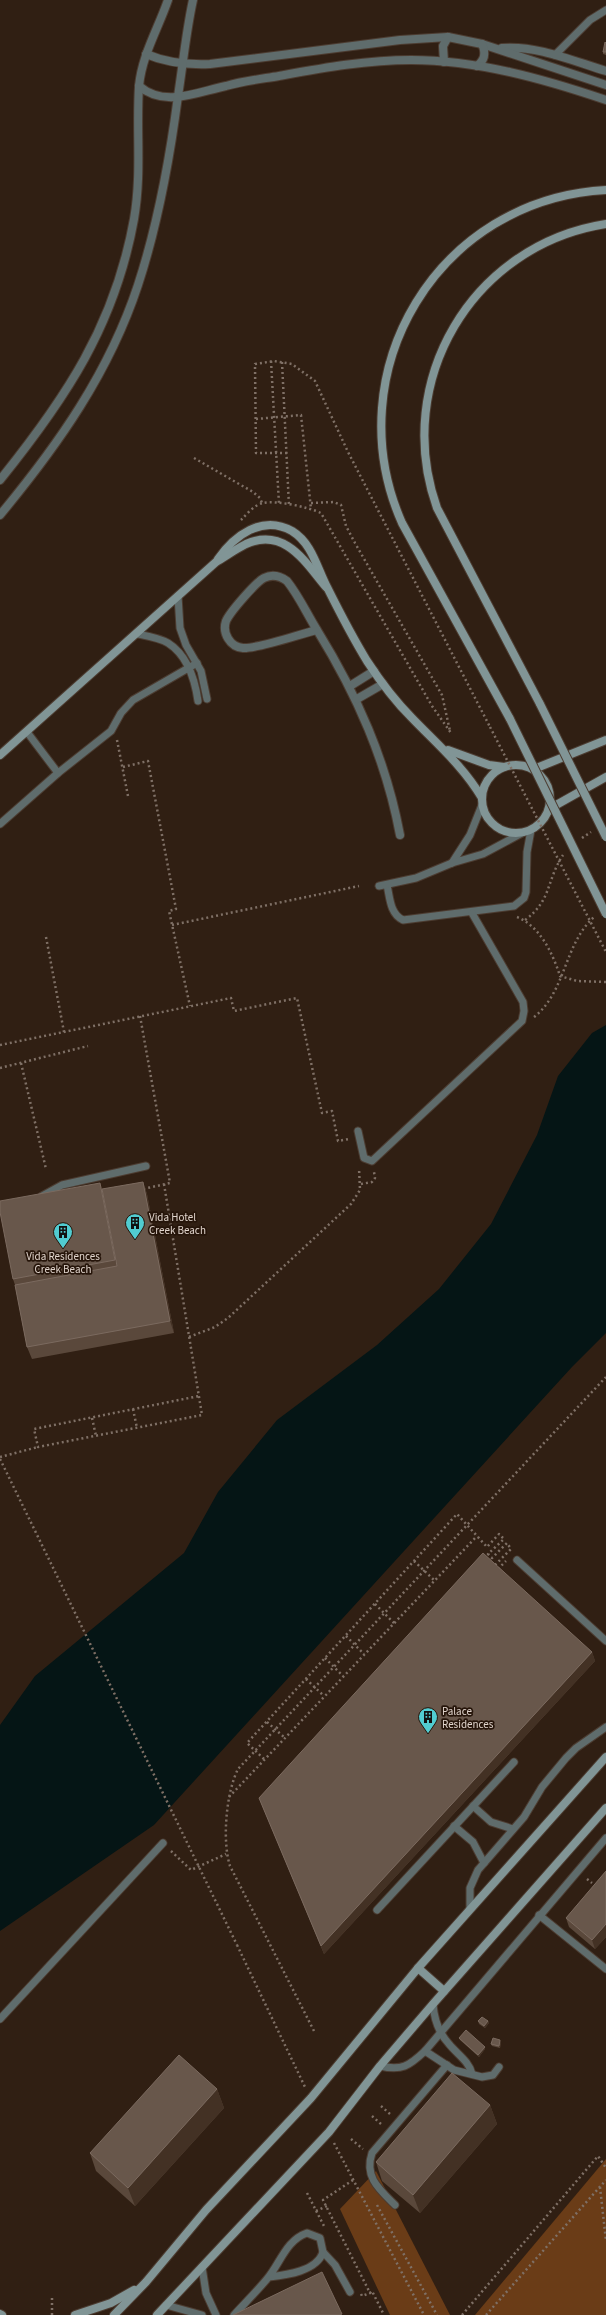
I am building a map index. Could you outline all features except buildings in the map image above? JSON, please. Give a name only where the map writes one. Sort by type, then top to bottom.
[{"type":"street","points":[[0,480],[35,436],[78,373],[97,336],[113,298],[126,258],[135,211],[139,176],[139,86],[146,54],[168,0]]},
{"type":"street","points":[[0,515],[50,453],[74,419],[102,370],[125,321],[148,249],[178,98],[193,0]]},
{"type":"street","points":[[146,54],[183,64],[228,63],[400,40],[448,37],[482,44],[606,85]]},
{"type":"street","points":[[444,62],[443,46],[448,37]]},
{"type":"street","points":[[477,66],[481,63],[485,54],[482,44]]},
{"type":"street","points":[[497,49],[519,49],[555,55],[606,71]]},
{"type":"street","points":[[139,86],[154,95],[178,98],[239,83],[346,64],[411,60],[477,66],[538,80],[606,100]]},
{"type":"street","points":[[602,914],[510,719],[402,523],[390,494],[382,451],[381,408],[384,386],[396,344],[416,302],[444,266],[459,251],[494,225],[533,205],[574,193],[606,190]]},
{"type":"street","points":[[606,224],[578,230],[541,245],[517,259],[491,280],[464,311],[444,344],[430,381],[427,399],[424,456],[431,492],[437,508],[540,704],[606,836]]},
{"type":"street","points":[[0,755],[138,634],[216,562],[230,544],[245,531],[263,525],[282,527],[298,536],[305,543],[316,561],[326,587],[374,671],[412,718],[445,749],[465,772],[482,801],[486,815],[493,824],[502,830],[513,833],[528,831],[542,821],[549,809],[550,794],[544,780],[534,770],[514,765],[504,767],[482,762],[445,749]]},
{"type":"street","points":[[216,562],[246,544],[265,540],[274,541],[288,546],[299,554],[326,587]]},
{"type":"street","points":[[317,630],[242,648],[231,642],[227,637],[225,626],[230,616],[263,578],[276,576],[282,578],[291,586],[317,630],[350,686],[357,699],[383,766],[400,835]]},
{"type":"street","points":[[350,686],[374,671]]},
{"type":"street","points":[[357,699],[383,684]]},
{"type":"street","points":[[534,770],[606,740]]},
{"type":"street","points":[[482,801],[488,779],[504,767]]},
{"type":"street","points":[[549,809],[606,777]]},
{"type":"street","points":[[114,2315],[146,2282],[206,2210],[311,2098],[418,1968],[606,1757]]},
{"type":"street","points":[[157,2315],[329,2132],[380,2066],[444,1991],[606,1808]]},
{"type":"street","points":[[418,1968],[444,1991]]},
{"type":"street","points":[[75,2315],[111,2303],[146,2282]]},
{"type":"lane","points":[[555,55],[590,20],[606,10]]},
{"type":"lane","points":[[178,596],[180,628],[186,645],[197,663],[204,681],[207,700]]},
{"type":"lane","points":[[138,634],[168,643],[181,656],[195,684],[198,701]]},
{"type":"lane","points":[[0,824],[58,773],[106,736],[115,726],[121,713],[133,700],[197,663]]},
{"type":"lane","points":[[27,732],[58,773]]},
{"type":"lane","points":[[452,863],[470,835],[482,801]]},
{"type":"lane","points":[[379,886],[416,878],[452,863],[483,854],[528,831]]},
{"type":"lane","points":[[387,884],[393,911],[398,918],[403,920],[498,910],[514,906],[519,903],[526,892],[528,831]]},
{"type":"lane","points":[[358,1131],[364,1158],[372,1161],[519,1025],[524,1016],[523,1002],[472,913]]},
{"type":"lane","points":[[34,1201],[62,1185],[146,1166]]},
{"type":"lane","points":[[517,1560],[606,1641]]},
{"type":"lane","points":[[470,1909],[470,1888],[478,1870],[524,1817],[542,1787],[566,1758],[576,1748],[606,1727]]},
{"type":"lane","points":[[377,1910],[514,1762]]},
{"type":"lane","points":[[473,1806],[491,1822],[513,1829]]},
{"type":"lane","points":[[454,1826],[473,1842],[484,1863]]},
{"type":"lane","points":[[380,2066],[396,2068],[404,2067],[412,2064],[425,2051],[539,1914],[606,1838]]},
{"type":"lane","points":[[0,2019],[163,1843]]},
{"type":"lane","points":[[539,1914],[606,1969]]},
{"type":"lane","points":[[433,2004],[440,2032],[469,2065],[472,2074]]},
{"type":"lane","points":[[425,2051],[460,2072],[482,2077],[492,2075],[499,2067]]},
{"type":"lane","points":[[395,2205],[370,2177],[368,2169],[372,2153],[447,2065]]},
{"type":"lane","points":[[234,2315],[269,2277],[281,2256],[302,2235],[307,2233],[317,2236],[322,2242],[323,2252],[319,2260],[312,2266],[282,2276],[269,2277]]},
{"type":"lane","points":[[323,2252],[335,2265],[350,2292]]},
{"type":"lane","points":[[202,2267],[206,2293],[216,2315]]},
{"type":"lane","points":[[166,2305],[202,2315]]},
{"type":"path","points":[[271,361],[279,504]]},
{"type":"path","points":[[287,453],[256,453],[255,364],[271,361],[292,364],[315,381],[348,452],[606,952]]},
{"type":"path","points":[[282,362],[289,506]]},
{"type":"path","points":[[256,419],[301,415],[312,509]]},
{"type":"path","points":[[194,458],[253,492],[260,498],[262,503]]},
{"type":"path","points":[[237,524],[252,509],[262,503],[312,509],[321,513],[326,519],[432,706],[451,733],[442,695],[355,543],[346,526],[340,505],[334,502],[311,503]]},
{"type":"path","points":[[115,726],[128,796]]},
{"type":"path","points":[[123,767],[148,761],[176,909],[168,911],[190,1006]]},
{"type":"path","points":[[578,840],[593,832]]},
{"type":"path","points":[[525,920],[541,906],[552,875],[567,850]]},
{"type":"path","points":[[172,925],[359,886]]},
{"type":"path","points":[[498,910],[525,920],[542,939],[550,951],[560,976]]},
{"type":"path","points":[[519,1025],[534,1018],[548,1004],[577,938],[584,927],[602,914]]},
{"type":"path","points":[[46,937],[64,1032]]},
{"type":"path","points":[[560,976],[577,981],[606,982]]},
{"type":"path","points":[[0,1045],[231,998],[234,1011],[298,998],[322,1113],[332,1111],[338,1141],[353,1138]]},
{"type":"path","points":[[140,1016],[170,1183],[142,1189]]},
{"type":"path","points":[[0,1068],[88,1046]]},
{"type":"path","points":[[21,1062],[46,1169]]},
{"type":"path","points":[[361,1184],[374,1181],[372,1161]]},
{"type":"path","points":[[189,1337],[215,1327],[228,1318],[351,1204],[359,1195],[361,1184],[359,1165]]},
{"type":"path","points":[[164,1184],[202,1415],[38,1447],[0,1458],[311,2098]]},
{"type":"path","points":[[314,2031],[230,1866],[226,1854],[229,1797],[238,1769],[383,1612],[606,1377]]},
{"type":"path","points":[[38,1447],[34,1429],[199,1396]]},
{"type":"path","points":[[133,1409],[137,1428]]},
{"type":"path","points":[[92,1418],[96,1436]]},
{"type":"path","points":[[264,1759],[247,1743],[457,1514],[487,1546],[499,1534],[504,1539],[488,1554],[492,1558],[507,1544],[511,1549],[494,1565],[498,1569],[512,1556],[517,1560]]},
{"type":"path","points":[[229,1797],[476,1536]]},
{"type":"path","points":[[414,1561],[434,1580]]},
{"type":"path","points":[[375,1604],[394,1623]]},
{"type":"path","points":[[346,1636],[364,1654]]},
{"type":"path","points":[[326,1658],[343,1676]]},
{"type":"path","points":[[306,1679],[324,1696]]},
{"type":"path","points":[[267,1722],[284,1738]]},
{"type":"path","points":[[163,1843],[191,1870],[226,1854]]},
{"type":"path","points":[[381,2106],[392,2115]]},
{"type":"path","points":[[372,2116],[383,2126]]},
{"type":"path","points":[[329,2132],[424,2315]]},
{"type":"path","points":[[352,2139],[363,2150]]},
{"type":"path","points":[[462,2315],[598,2156],[606,2168]]},
{"type":"path","points":[[353,2180],[323,2200],[370,2293],[372,2291],[384,2315]]},
{"type":"path","points":[[486,2315],[606,2180]]},
{"type":"path","points":[[600,2187],[606,2240]]},
{"type":"path","points":[[316,2211],[327,2206]]},
{"type":"path","points":[[52,2298],[52,2315]]},
{"type":"shaded area","points":[[606,1025],[606,1333],[572,1367],[154,1825],[0,1931],[0,1725],[35,1676],[184,1553],[218,1492],[277,1420],[377,1345],[439,1289],[491,1224],[537,1135],[558,1076],[592,1033]]},
{"type":"shaded area","points":[[606,2159],[606,2315],[475,2315]]},
{"type":"shaded area","points":[[376,2171],[450,2315],[390,2315],[340,2209]]},
{"type":"place","name":"Vida Hotel Creek Beach","points":[[135,1240]]},
{"type":"place","name":"Vida Residences Creek Beach","points":[[63,1249]]},
{"type":"place","name":"Palace Residences","points":[[428,1734]]}]
